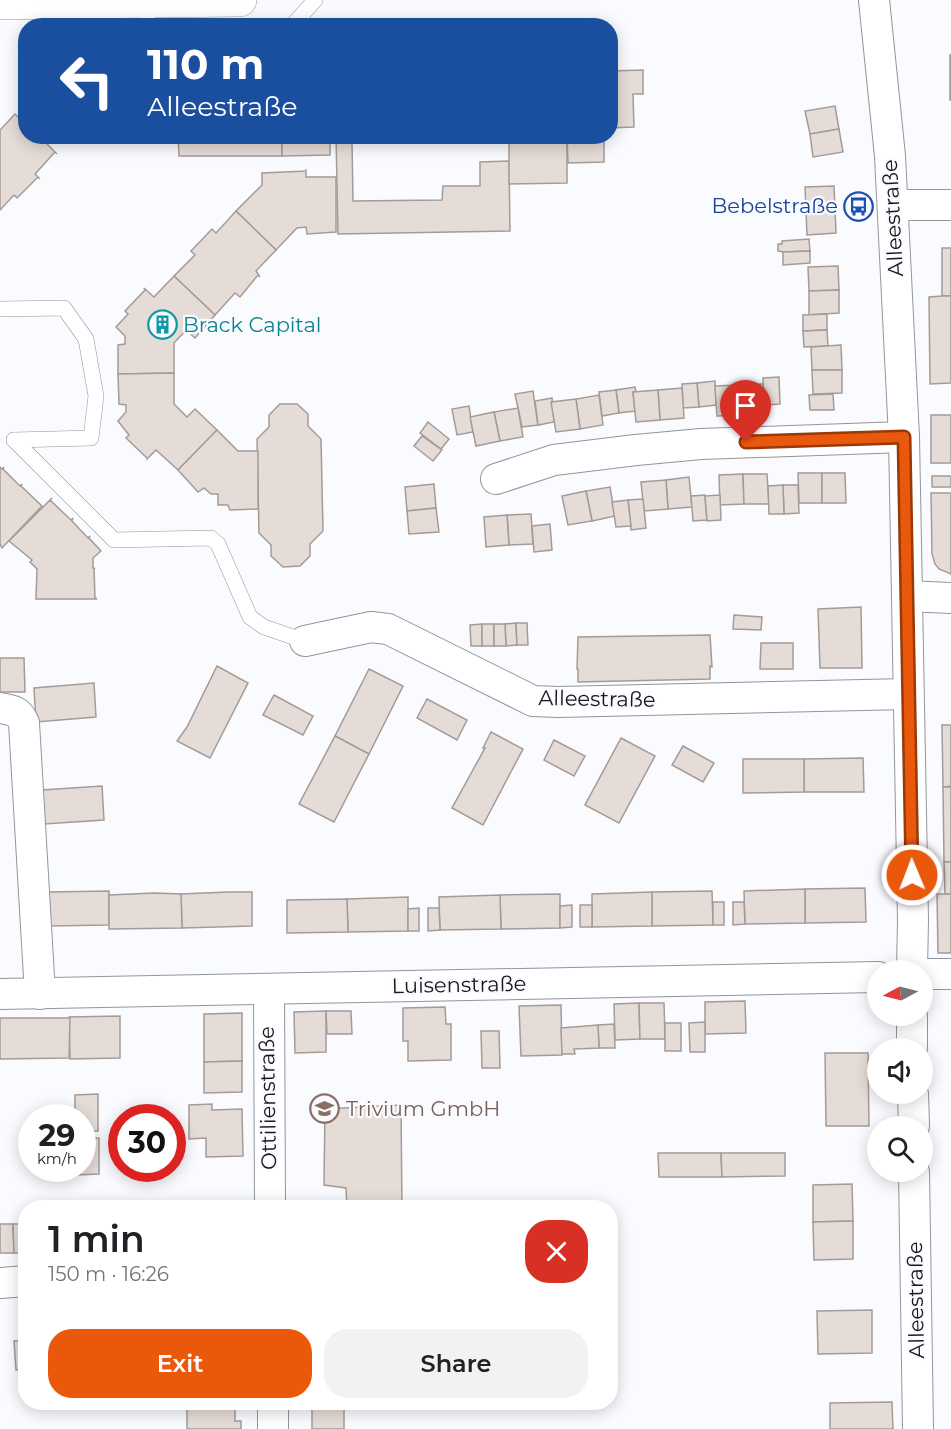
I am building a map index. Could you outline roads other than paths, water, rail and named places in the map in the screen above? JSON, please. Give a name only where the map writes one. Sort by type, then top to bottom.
[{"type":"street","points":[[0,3],[148,9],[240,0]]},
{"type":"street","name":"Alleestraße","points":[[874,0],[890,156],[904,437],[912,960]]},
{"type":"street","points":[[893,206],[951,204]]},
{"type":"street","points":[[496,479],[554,460],[647,449],[700,444],[904,437]]},
{"type":"street","points":[[907,596],[951,598]]},
{"type":"street","name":"Alleestraße","points":[[305,641],[370,627],[388,629],[533,700],[558,702],[908,694]]},
{"type":"street","points":[[0,708],[14,710],[21,715],[24,723],[40,994]]},
{"type":"street","points":[[933,974],[951,974]]},
{"type":"street","name":"Luisenstraße","points":[[0,994],[867,977]]},
{"type":"street","name":"Ottilienstraße","points":[[269,989],[270,1200]]},
{"type":"street","name":"Alleestraße","points":[[914,1182],[918,1429]]},
{"type":"street","points":[[0,1283],[18,1282]]},
{"type":"street","points":[[273,1410],[273,1429]]},
{"type":"lane","points":[[299,18],[315,0]]},
{"type":"lane","points":[[0,309],[64,308],[86,339],[96,396],[91,438],[14,440],[114,540],[211,538],[214,540],[250,617],[264,627],[305,641]]},
{"type":"place","name":"Bebelstraße","points":[[859,206]]},
{"type":"place","name":"Brack Capital","points":[[162,325]]},
{"type":"place","name":"Trivium GmbH","points":[[325,1109]]}]
